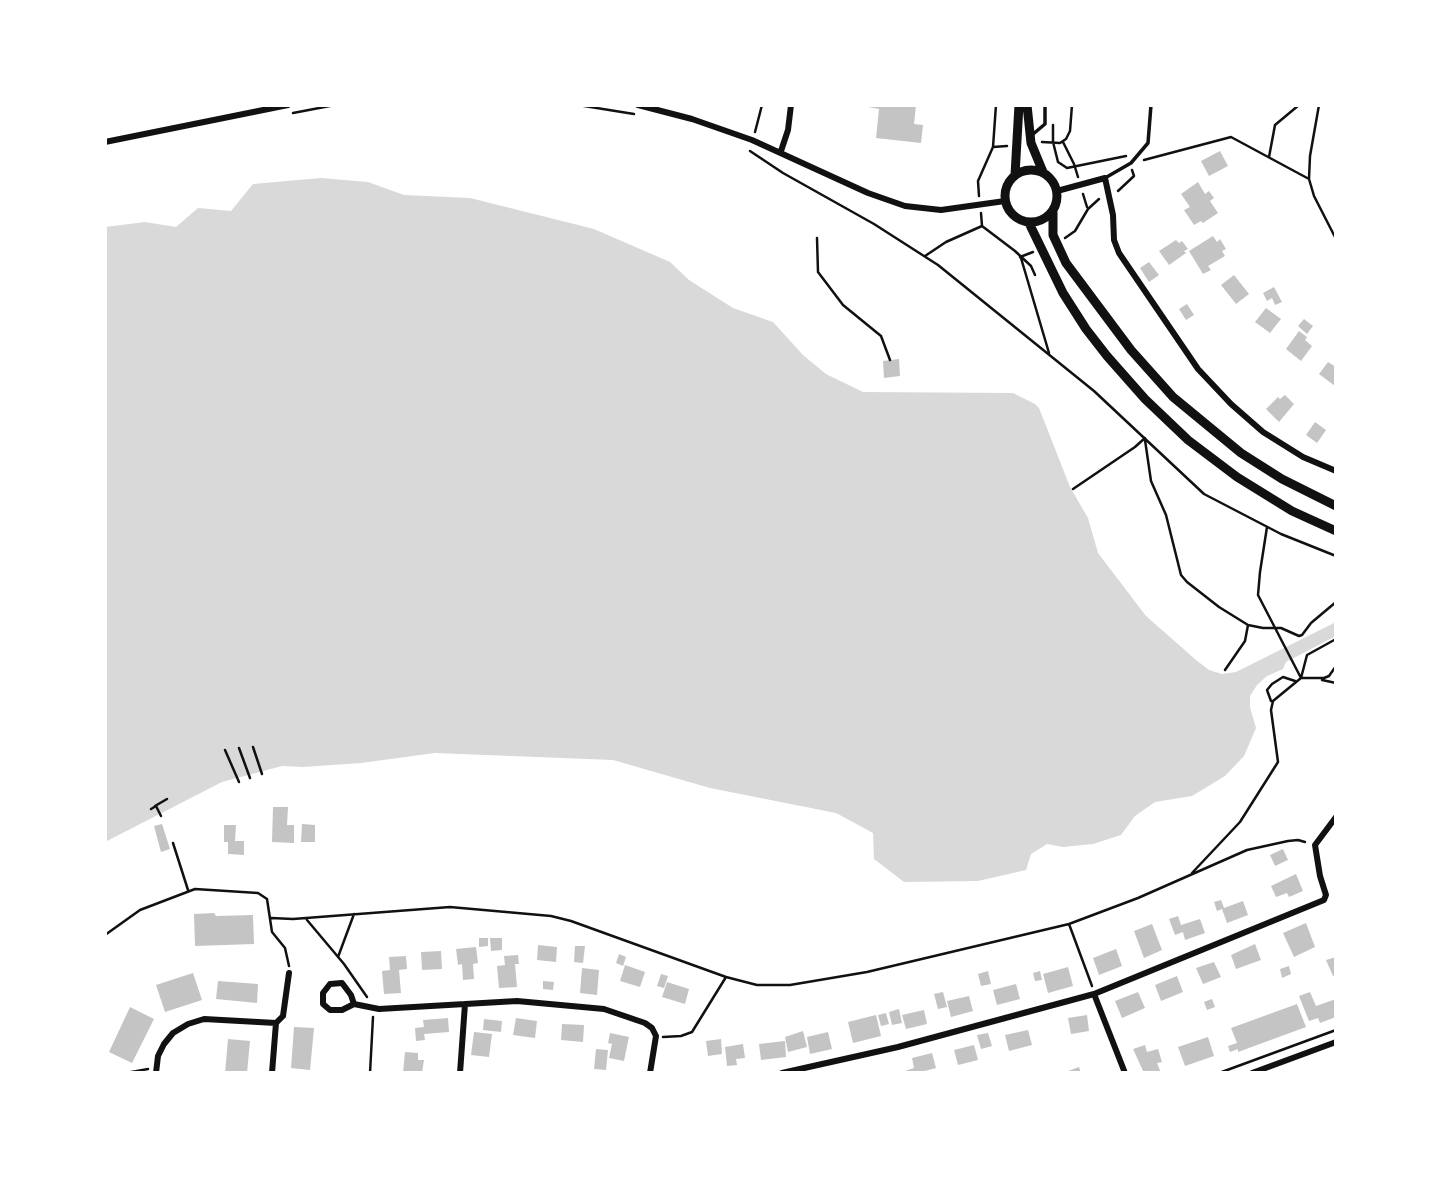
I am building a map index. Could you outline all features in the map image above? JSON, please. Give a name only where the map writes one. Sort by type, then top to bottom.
[{"type":"main road","points":[[1015,175],[1019,105]]},
{"type":"main road","points":[[1027,105],[1031,140],[1043,172],[1052,180],[1057,191],[1052,224],[1055,242],[1079,281],[1131,350],[1173,397],[1241,453],[1290,484],[1336,506]]},
{"type":"main road","points":[[1043,172],[1029,170],[1015,175],[1007,185],[1005,201],[1011,213],[1029,223],[1042,220],[1053,212]]},
{"type":"main road","points":[[1029,223],[1063,293],[1086,329],[1145,399],[1188,440],[1237,477],[1292,511],[1336,531]]},
{"type":"street","points":[[105,142],[288,105]]},
{"type":"street","points":[[638,105],[752,139],[868,193],[905,206],[941,210],[1005,201]]},
{"type":"street","points":[[781,151],[788,130],[791,105]]},
{"type":"street","points":[[1057,191],[1105,178],[1110,194],[1114,240],[1119,253],[1198,369],[1231,404],[1263,432],[1303,457],[1336,471]]},
{"type":"street","points":[[782,1073],[898,1047],[1094,994],[1324,900],[1326,895],[1315,845],[1336,817]]},
{"type":"street","points":[[272,1073],[276,1023],[283,1016],[289,973]]},
{"type":"street","points":[[354,1004],[342,983],[330,984],[323,993],[323,1004],[330,1010],[342,1010],[354,1004],[379,1009],[517,1000],[604,1009],[652,1028],[656,1036],[650,1073]]},
{"type":"street","points":[[1094,994],[1125,1073]]},
{"type":"street","points":[[460,1073],[465,1004]]},
{"type":"street","points":[[156,1070],[164,1044],[173,1033],[188,1024],[212,1019],[276,1023]]},
{"type":"street","points":[[1252,1073],[1336,1042]]},
{"type":"lane","points":[[1031,140],[1045,124],[1045,105]]},
{"type":"lane","points":[[1105,178],[1131,163],[1148,144],[1151,105]]},
{"type":"path","points":[[578,105],[643,115]]},
{"type":"path","points":[[615,112],[617,105]]},
{"type":"path","points":[[762,105],[748,150],[925,256],[1049,352],[1204,494],[1267,527],[1334,556],[1336,550]]},
{"type":"path","points":[[993,147],[996,105]]},
{"type":"path","points":[[1031,140],[1063,142],[1069,136],[1072,105]]},
{"type":"path","points":[[1269,157],[1275,125],[1299,105]]},
{"type":"path","points":[[1319,105],[1309,179],[1314,196],[1336,239]]},
{"type":"path","points":[[1131,163],[1231,137],[1309,179]]},
{"type":"path","points":[[1053,142],[1058,162],[1067,168],[1128,155],[1134,176],[1120,190],[1094,202],[1075,231],[1055,242]]},
{"type":"path","points":[[925,256],[946,242],[982,226]]},
{"type":"path","points":[[817,237],[818,272],[844,305],[880,336],[890,360]]},
{"type":"path","points":[[1035,275],[1020,257],[1049,352]]},
{"type":"path","points":[[1073,489],[1145,438]]},
{"type":"path","points":[[1145,438],[1151,481],[1166,515],[1181,575],[1219,607],[1248,625],[1278,629],[1296,635],[1303,635],[1311,623],[1336,601]]},
{"type":"path","points":[[1267,527],[1258,595],[1278,629],[1301,678]]},
{"type":"path","points":[[1225,670],[1245,641],[1248,625]]},
{"type":"path","points":[[1301,678],[1307,655],[1336,639]]},
{"type":"path","points":[[1319,679],[1329,676],[1336,666]]},
{"type":"path","points":[[1273,701],[1267,691],[1272,684],[1283,677],[1295,681]]},
{"type":"path","points":[[1191,874],[1240,822],[1278,762],[1271,710],[1273,701],[1301,678],[1336,682]]},
{"type":"path","points":[[253,747],[262,774]]},
{"type":"path","points":[[239,748],[250,778]]},
{"type":"path","points":[[225,750],[239,782]]},
{"type":"path","points":[[161,816],[153,808],[167,799]]},
{"type":"path","points":[[271,918],[293,919],[450,907],[551,916],[572,921],[726,978],[757,985],[817,982],[1069,924],[1138,898],[1227,858],[1271,844],[1298,840],[1315,845]]},
{"type":"path","points":[[173,844],[189,891]]},
{"type":"path","points":[[105,935],[140,910],[189,891],[215,889],[258,893],[267,899],[272,932],[285,948],[289,973]]},
{"type":"path","points":[[338,957],[354,914]]},
{"type":"path","points":[[1069,924],[1094,994]]},
{"type":"path","points":[[656,1036],[681,1036],[692,1032],[726,978]]},
{"type":"path","points":[[1219,1073],[1336,1030]]},
{"type":"path","points":[[126,1073],[156,1070]]},
{"type":"shaded area","points":[[321,178],[368,182],[404,195],[470,198],[594,229],[670,262],[689,280],[733,308],[773,322],[803,355],[826,374],[863,392],[1013,393],[1039,408],[1070,487],[1088,518],[1098,553],[1146,616],[1209,670],[1222,674],[1236,672],[1336,622],[1336,636],[1286,662],[1283,669],[1267,676],[1257,685],[1250,696],[1256,728],[1244,756],[1225,776],[1192,796],[1155,802],[1135,816],[1121,835],[1093,844],[1063,847],[1047,844],[1031,854],[1026,870],[978,881],[904,882],[874,859],[873,833],[836,813],[710,788],[613,760],[435,753],[361,763],[282,766],[222,782],[105,842],[105,227],[145,222],[176,227],[198,208],[231,211],[253,184]]},
{"type":"building","points":[[857,105],[916,105],[914,124],[923,125],[921,143],[876,138],[879,109]]},
{"type":"building","points":[[1220,151],[1228,166],[1209,176],[1201,161]]},
{"type":"building","points":[[1198,182],[1205,194],[1209,191],[1214,198],[1210,201],[1218,213],[1203,223],[1201,221],[1194,225],[1184,210],[1190,207],[1181,194]]},
{"type":"building","points":[[1213,236],[1217,242],[1220,239],[1226,249],[1222,251],[1225,256],[1208,266],[1211,270],[1203,274],[1189,251]]},
{"type":"building","points":[[1176,240],[1179,243],[1182,241],[1188,249],[1169,265],[1159,251]]},
{"type":"building","points":[[1149,262],[1159,275],[1149,282],[1140,268]]},
{"type":"building","points":[[1234,275],[1249,294],[1236,304],[1221,285]]},
{"type":"building","points":[[1274,287],[1282,302],[1275,305],[1272,298],[1267,301],[1263,293]]},
{"type":"building","points":[[1187,304],[1194,315],[1186,320],[1179,309]]},
{"type":"building","points":[[1266,308],[1281,319],[1270,333],[1255,322]]},
{"type":"building","points":[[1304,319],[1313,326],[1307,334],[1298,326]]},
{"type":"building","points":[[1299,331],[1307,337],[1305,340],[1312,346],[1301,361],[1286,349]]},
{"type":"building","points":[[899,359],[900,376],[884,378],[883,361]]},
{"type":"building","points":[[1328,362],[1336,367],[1335,386],[1319,374]]},
{"type":"building","points":[[1285,395],[1294,404],[1279,422],[1266,409],[1278,397],[1280,399]]},
{"type":"building","points":[[1315,422],[1326,430],[1317,443],[1306,435]]},
{"type":"building","points":[[273,807],[288,807],[287,825],[294,825],[294,843],[272,842]]},
{"type":"building","points":[[162,824],[170,849],[161,852],[154,826]]},
{"type":"building","points":[[302,824],[315,825],[315,842],[301,842]]},
{"type":"building","points":[[224,825],[236,825],[235,841],[244,841],[244,855],[228,854],[228,842],[224,842]]},
{"type":"building","points":[[1283,849],[1288,860],[1275,866],[1270,855]]},
{"type":"building","points":[[1296,874],[1303,891],[1289,897],[1287,893],[1276,897],[1271,886]]},
{"type":"building","points":[[1221,900],[1224,908],[1243,901],[1248,915],[1227,923],[1222,909],[1217,911],[1214,902]]},
{"type":"building","points":[[214,913],[216,916],[253,915],[254,944],[195,946],[194,914]]},
{"type":"building","points":[[1178,916],[1181,925],[1200,919],[1205,933],[1185,940],[1183,932],[1175,935],[1169,919]]},
{"type":"building","points":[[1306,923],[1315,947],[1294,957],[1283,933]]},
{"type":"building","points":[[1152,924],[1162,950],[1144,958],[1134,931]]},
{"type":"building","points":[[479,938],[488,938],[488,946],[479,947]]},
{"type":"building","points":[[490,938],[502,938],[502,950],[491,951]]},
{"type":"building","points":[[1255,944],[1261,960],[1236,969],[1231,955]]},
{"type":"building","points":[[538,945],[557,947],[556,962],[537,960]]},
{"type":"building","points":[[575,946],[585,946],[583,963],[574,962]]},
{"type":"building","points":[[476,947],[478,963],[473,964],[474,979],[463,980],[462,964],[458,965],[456,949]]},
{"type":"building","points":[[1116,949],[1122,966],[1099,975],[1093,958]]},
{"type":"building","points":[[441,951],[442,969],[422,970],[421,952]]},
{"type":"building","points":[[619,954],[626,957],[623,966],[616,963]]},
{"type":"building","points":[[518,955],[519,964],[515,964],[517,987],[499,988],[497,966],[505,965],[504,956]]},
{"type":"building","points":[[406,956],[407,969],[399,970],[401,993],[384,994],[382,971],[390,970],[389,957]]},
{"type":"building","points":[[1336,957],[1336,975],[1333,976],[1326,960]]},
{"type":"building","points":[[1214,962],[1221,977],[1203,984],[1196,968]]},
{"type":"building","points":[[625,965],[645,972],[640,987],[620,981]]},
{"type":"building","points":[[1289,966],[1291,974],[1282,978],[1280,969]]},
{"type":"building","points":[[1068,967],[1073,986],[1048,993],[1043,974]]},
{"type":"building","points":[[582,968],[599,970],[597,995],[580,993]]},
{"type":"building","points":[[988,971],[991,984],[981,986],[978,974]]},
{"type":"building","points":[[1040,971],[1042,980],[1035,981],[1033,973]]},
{"type":"building","points":[[193,973],[202,1000],[165,1012],[156,985]]},
{"type":"building","points":[[661,974],[668,976],[664,988],[657,986]]},
{"type":"building","points":[[1177,976],[1183,992],[1161,1001],[1155,985]]},
{"type":"building","points":[[218,981],[258,984],[257,1003],[216,999]]},
{"type":"building","points":[[543,981],[554,982],[553,990],[543,989]]},
{"type":"building","points":[[667,982],[689,989],[685,1004],[662,997]]},
{"type":"building","points":[[1016,984],[1020,999],[997,1005],[993,990]]},
{"type":"building","points":[[943,992],[947,1007],[938,1009],[934,994]]},
{"type":"building","points":[[1138,992],[1145,1008],[1122,1018],[1115,1001]]},
{"type":"building","points":[[1310,992],[1316,1006],[1336,999],[1336,1017],[1320,1023],[1318,1018],[1309,1021],[1299,996]]},
{"type":"building","points":[[969,996],[973,1011],[951,1017],[947,1001]]},
{"type":"building","points":[[1212,999],[1215,1007],[1207,1010],[1204,1002]]},
{"type":"building","points":[[1297,1004],[1306,1027],[1238,1052],[1238,1049],[1230,1052],[1228,1046],[1237,1043],[1231,1028]]},
{"type":"building","points":[[130,1007],[154,1019],[132,1063],[109,1052]]},
{"type":"building","points":[[899,1009],[902,1023],[892,1025],[889,1012]]},
{"type":"building","points":[[924,1010],[927,1024],[906,1029],[902,1015]]},
{"type":"building","points":[[886,1013],[889,1024],[881,1026],[878,1015]]},
{"type":"building","points":[[876,1015],[881,1036],[853,1043],[848,1022]]},
{"type":"building","points":[[1087,1015],[1089,1031],[1071,1034],[1068,1018]]},
{"type":"building","points":[[448,1018],[449,1032],[424,1034],[425,1040],[416,1041],[415,1028],[424,1027],[423,1020]]},
{"type":"building","points":[[516,1018],[537,1021],[535,1038],[513,1035]]},
{"type":"building","points":[[484,1019],[502,1021],[501,1032],[483,1030]]},
{"type":"building","points":[[562,1024],[584,1025],[583,1042],[561,1040]]},
{"type":"building","points":[[294,1027],[314,1028],[310,1070],[291,1068]]},
{"type":"building","points":[[1028,1030],[1032,1045],[1009,1051],[1005,1035]]},
{"type":"building","points":[[803,1031],[807,1047],[788,1052],[785,1037]]},
{"type":"building","points":[[474,1032],[492,1034],[489,1057],[471,1055]]},
{"type":"building","points":[[828,1032],[832,1049],[810,1054],[807,1037]]},
{"type":"building","points":[[610,1033],[629,1037],[624,1061],[609,1058],[612,1044],[608,1043]]},
{"type":"building","points":[[988,1033],[992,1046],[981,1049],[977,1035]]},
{"type":"building","points":[[1208,1037],[1214,1056],[1185,1066],[1178,1047]]},
{"type":"building","points":[[228,1039],[250,1041],[247,1073],[225,1073]]},
{"type":"building","points":[[721,1039],[722,1054],[708,1056],[706,1041]]},
{"type":"building","points":[[785,1041],[786,1057],[761,1060],[759,1044]]},
{"type":"building","points":[[743,1044],[745,1058],[736,1059],[737,1065],[727,1066],[725,1047]]},
{"type":"building","points":[[974,1045],[978,1060],[958,1065],[954,1050]]},
{"type":"building","points":[[1145,1045],[1147,1052],[1158,1049],[1162,1062],[1157,1063],[1161,1073],[1144,1073],[1133,1049]]},
{"type":"building","points":[[596,1049],[608,1050],[606,1070],[594,1069]]},
{"type":"building","points":[[405,1052],[418,1053],[418,1060],[424,1060],[422,1073],[403,1073]]},
{"type":"building","points":[[932,1053],[936,1068],[917,1073],[899,1073],[914,1068],[912,1058]]},
{"type":"building","points":[[1079,1067],[1081,1073],[1063,1073]]}]
